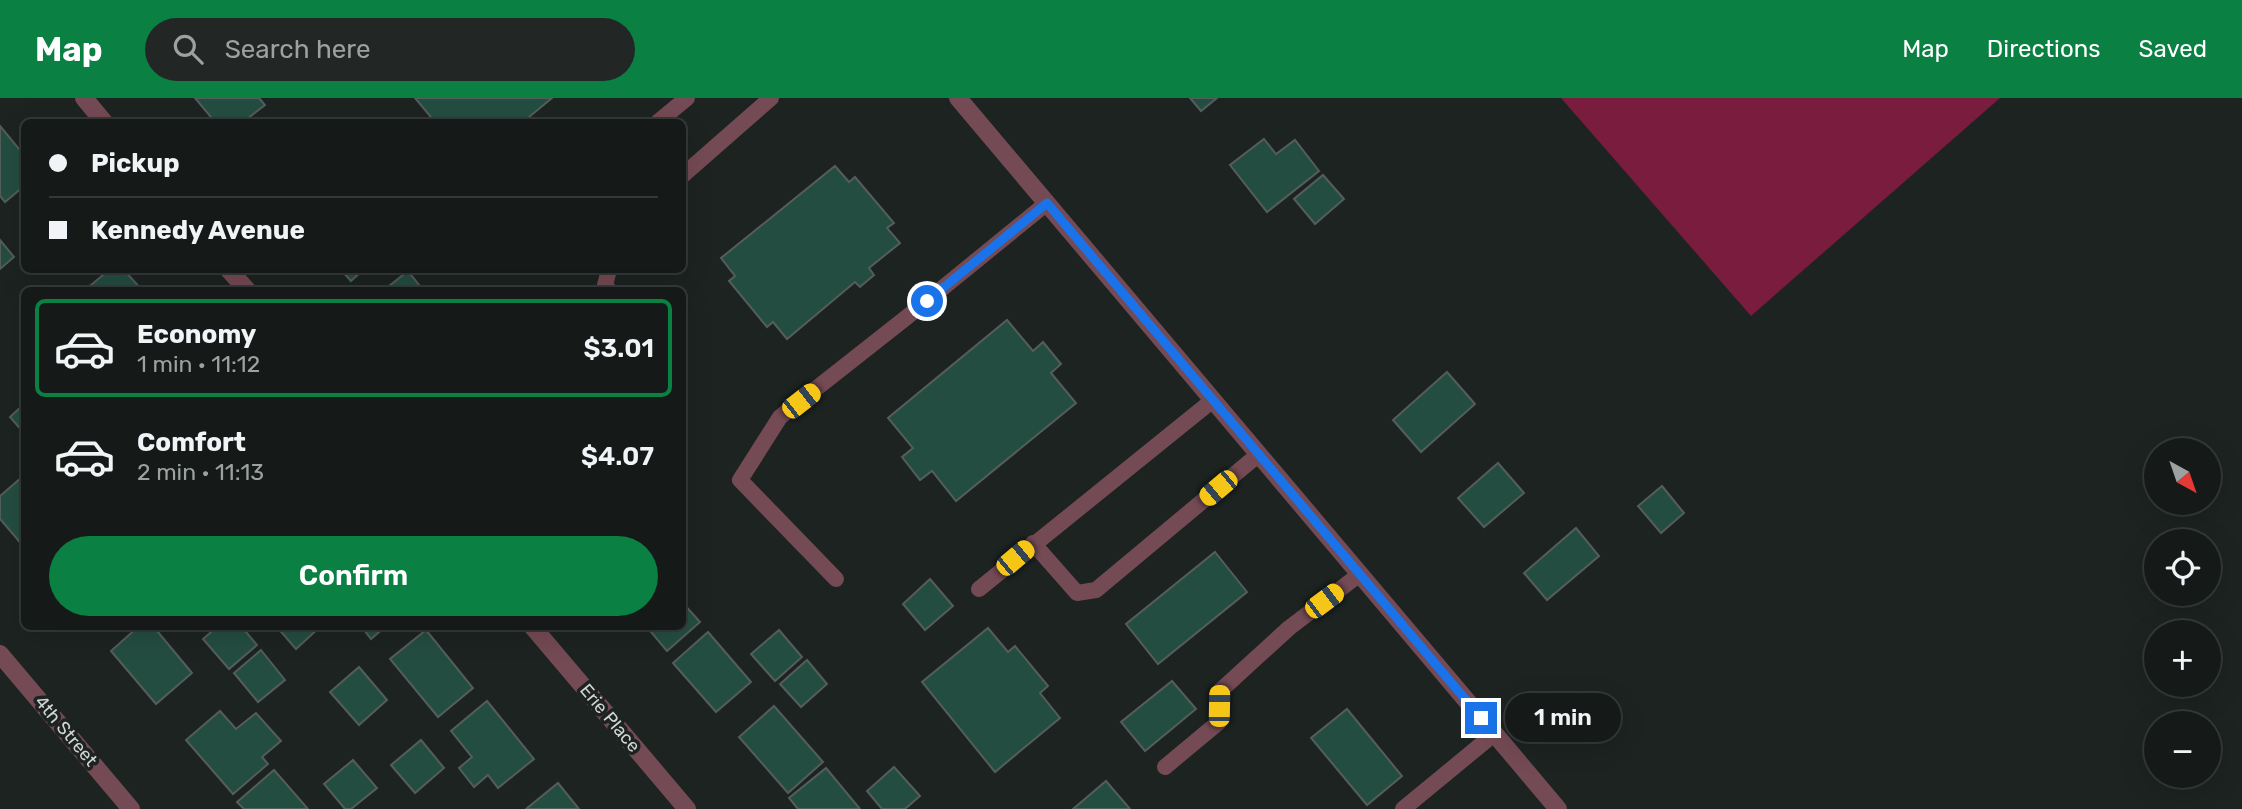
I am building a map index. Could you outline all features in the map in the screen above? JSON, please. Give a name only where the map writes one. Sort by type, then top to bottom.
[{"type":"street","points":[[84,98],[102,119]]},
{"type":"street","points":[[958,98],[1558,809]]},
{"type":"street","points":[[232,273],[244,287]]},
{"type":"street","name":"Erie Place","points":[[535,630],[687,809]]},
{"type":"street","name":"4th Street","points":[[0,654],[131,809]]},
{"type":"lane","points":[[662,119],[687,98]]},
{"type":"lane","points":[[686,172],[771,98]]},
{"type":"lane","points":[[835,579],[740,480],[780,417],[1047,203]]},
{"type":"lane","points":[[979,589],[1213,400]]},
{"type":"lane","points":[[1033,543],[1077,593],[1096,590],[1259,454]]},
{"type":"lane","points":[[1165,767],[1219,722],[1220,691],[1289,628],[1360,574]]},
{"type":"lane","points":[[1404,809],[1494,734]]},
{"type":"shaded area","points":[[1561,98],[2000,98],[1751,316]]},
{"type":"building","points":[[195,98],[259,98],[265,105],[247,119],[212,119]]},
{"type":"building","points":[[415,98],[552,98],[527,119],[432,119]]},
{"type":"building","points":[[1190,98],[1217,98],[1201,111]]},
{"type":"building","points":[[0,126],[21,151],[21,189],[5,202],[0,196]]},
{"type":"building","points":[[1264,139],[1276,154],[1295,140],[1319,171],[1267,212],[1230,165]]},
{"type":"building","points":[[835,166],[849,182],[855,177],[894,223],[887,228],[900,243],[869,268],[874,275],[860,287],[855,282],[787,339],[773,322],[767,327],[729,281],[735,276],[721,258]]},
{"type":"building","points":[[1323,175],[1344,199],[1315,224],[1294,199]]},
{"type":"building","points":[[0,240],[14,257],[0,269]]},
{"type":"building","points":[[105,273],[127,273],[139,287],[89,287]]},
{"type":"building","points":[[344,273],[360,273],[351,281]]},
{"type":"building","points":[[405,273],[410,273],[421,287],[388,287]]},
{"type":"building","points":[[1007,320],[1033,351],[1043,342],[1061,364],[1051,373],[1076,403],[956,501],[932,471],[920,480],[902,457],[913,448],[888,418]]},
{"type":"building","points":[[1447,372],[1475,404],[1421,452],[1393,420]]},
{"type":"building","points":[[21,407],[21,430],[10,417]]},
{"type":"building","points":[[1498,463],[1524,493],[1484,527],[1458,498]]},
{"type":"building","points":[[21,478],[21,544],[0,519],[0,496]]},
{"type":"building","points":[[1662,486],[1684,513],[1661,533],[1638,506]]},
{"type":"building","points":[[1576,528],[1599,556],[1547,600],[1524,573]]},
{"type":"building","points":[[1215,552],[1247,592],[1158,664],[1126,624]]},
{"type":"building","points":[[930,579],[953,606],[925,630],[903,604]]},
{"type":"building","points":[[686,606],[700,622],[667,651],[649,630],[686,630]]},
{"type":"building","points":[[988,628],[1008,652],[1015,646],[1048,686],[1040,693],[1060,718],[995,772],[922,682]]},
{"type":"building","points":[[135,630],[156,630],[192,673],[156,704],[111,651]]},
{"type":"building","points":[[213,630],[244,630],[257,645],[229,669],[203,639]]},
{"type":"building","points":[[279,630],[317,630],[296,649]]},
{"type":"building","points":[[364,630],[381,630],[371,639]]},
{"type":"building","points":[[426,630],[473,688],[438,717],[390,659]]},
{"type":"building","points":[[779,630],[802,657],[775,681],[751,654]]},
{"type":"building","points":[[708,632],[751,682],[716,712],[673,663]]},
{"type":"building","points":[[261,650],[285,680],[258,702],[234,673]]},
{"type":"building","points":[[807,660],[827,684],[801,707],[780,684]]},
{"type":"building","points":[[359,667],[387,700],[359,725],[330,692]]},
{"type":"building","points":[[1172,681],[1196,709],[1145,751],[1121,722]]},
{"type":"building","points":[[487,701],[534,759],[498,788],[488,775],[474,787],[459,768],[472,757],[451,731]]},
{"type":"building","points":[[774,706],[823,762],[788,793],[739,737]]},
{"type":"building","points":[[1347,709],[1402,776],[1367,805],[1311,738]]},
{"type":"building","points":[[220,711],[236,729],[256,713],[281,741],[262,757],[268,764],[233,794],[186,740]]},
{"type":"building","points":[[421,740],[444,768],[415,793],[391,765]]},
{"type":"building","points":[[353,760],[377,788],[351,809],[345,809],[324,784]]},
{"type":"building","points":[[894,767],[920,796],[905,809],[882,809],[867,791]]},
{"type":"building","points":[[826,768],[860,809],[798,809],[789,798]]},
{"type":"building","points":[[274,770],[308,809],[244,809],[237,802]]},
{"type":"building","points":[[1106,781],[1130,809],[1073,809]]},
{"type":"building","points":[[558,783],[579,809],[526,809]]},
{"type":"route","points":[[927,301],[1047,203],[1481,718]]}]
